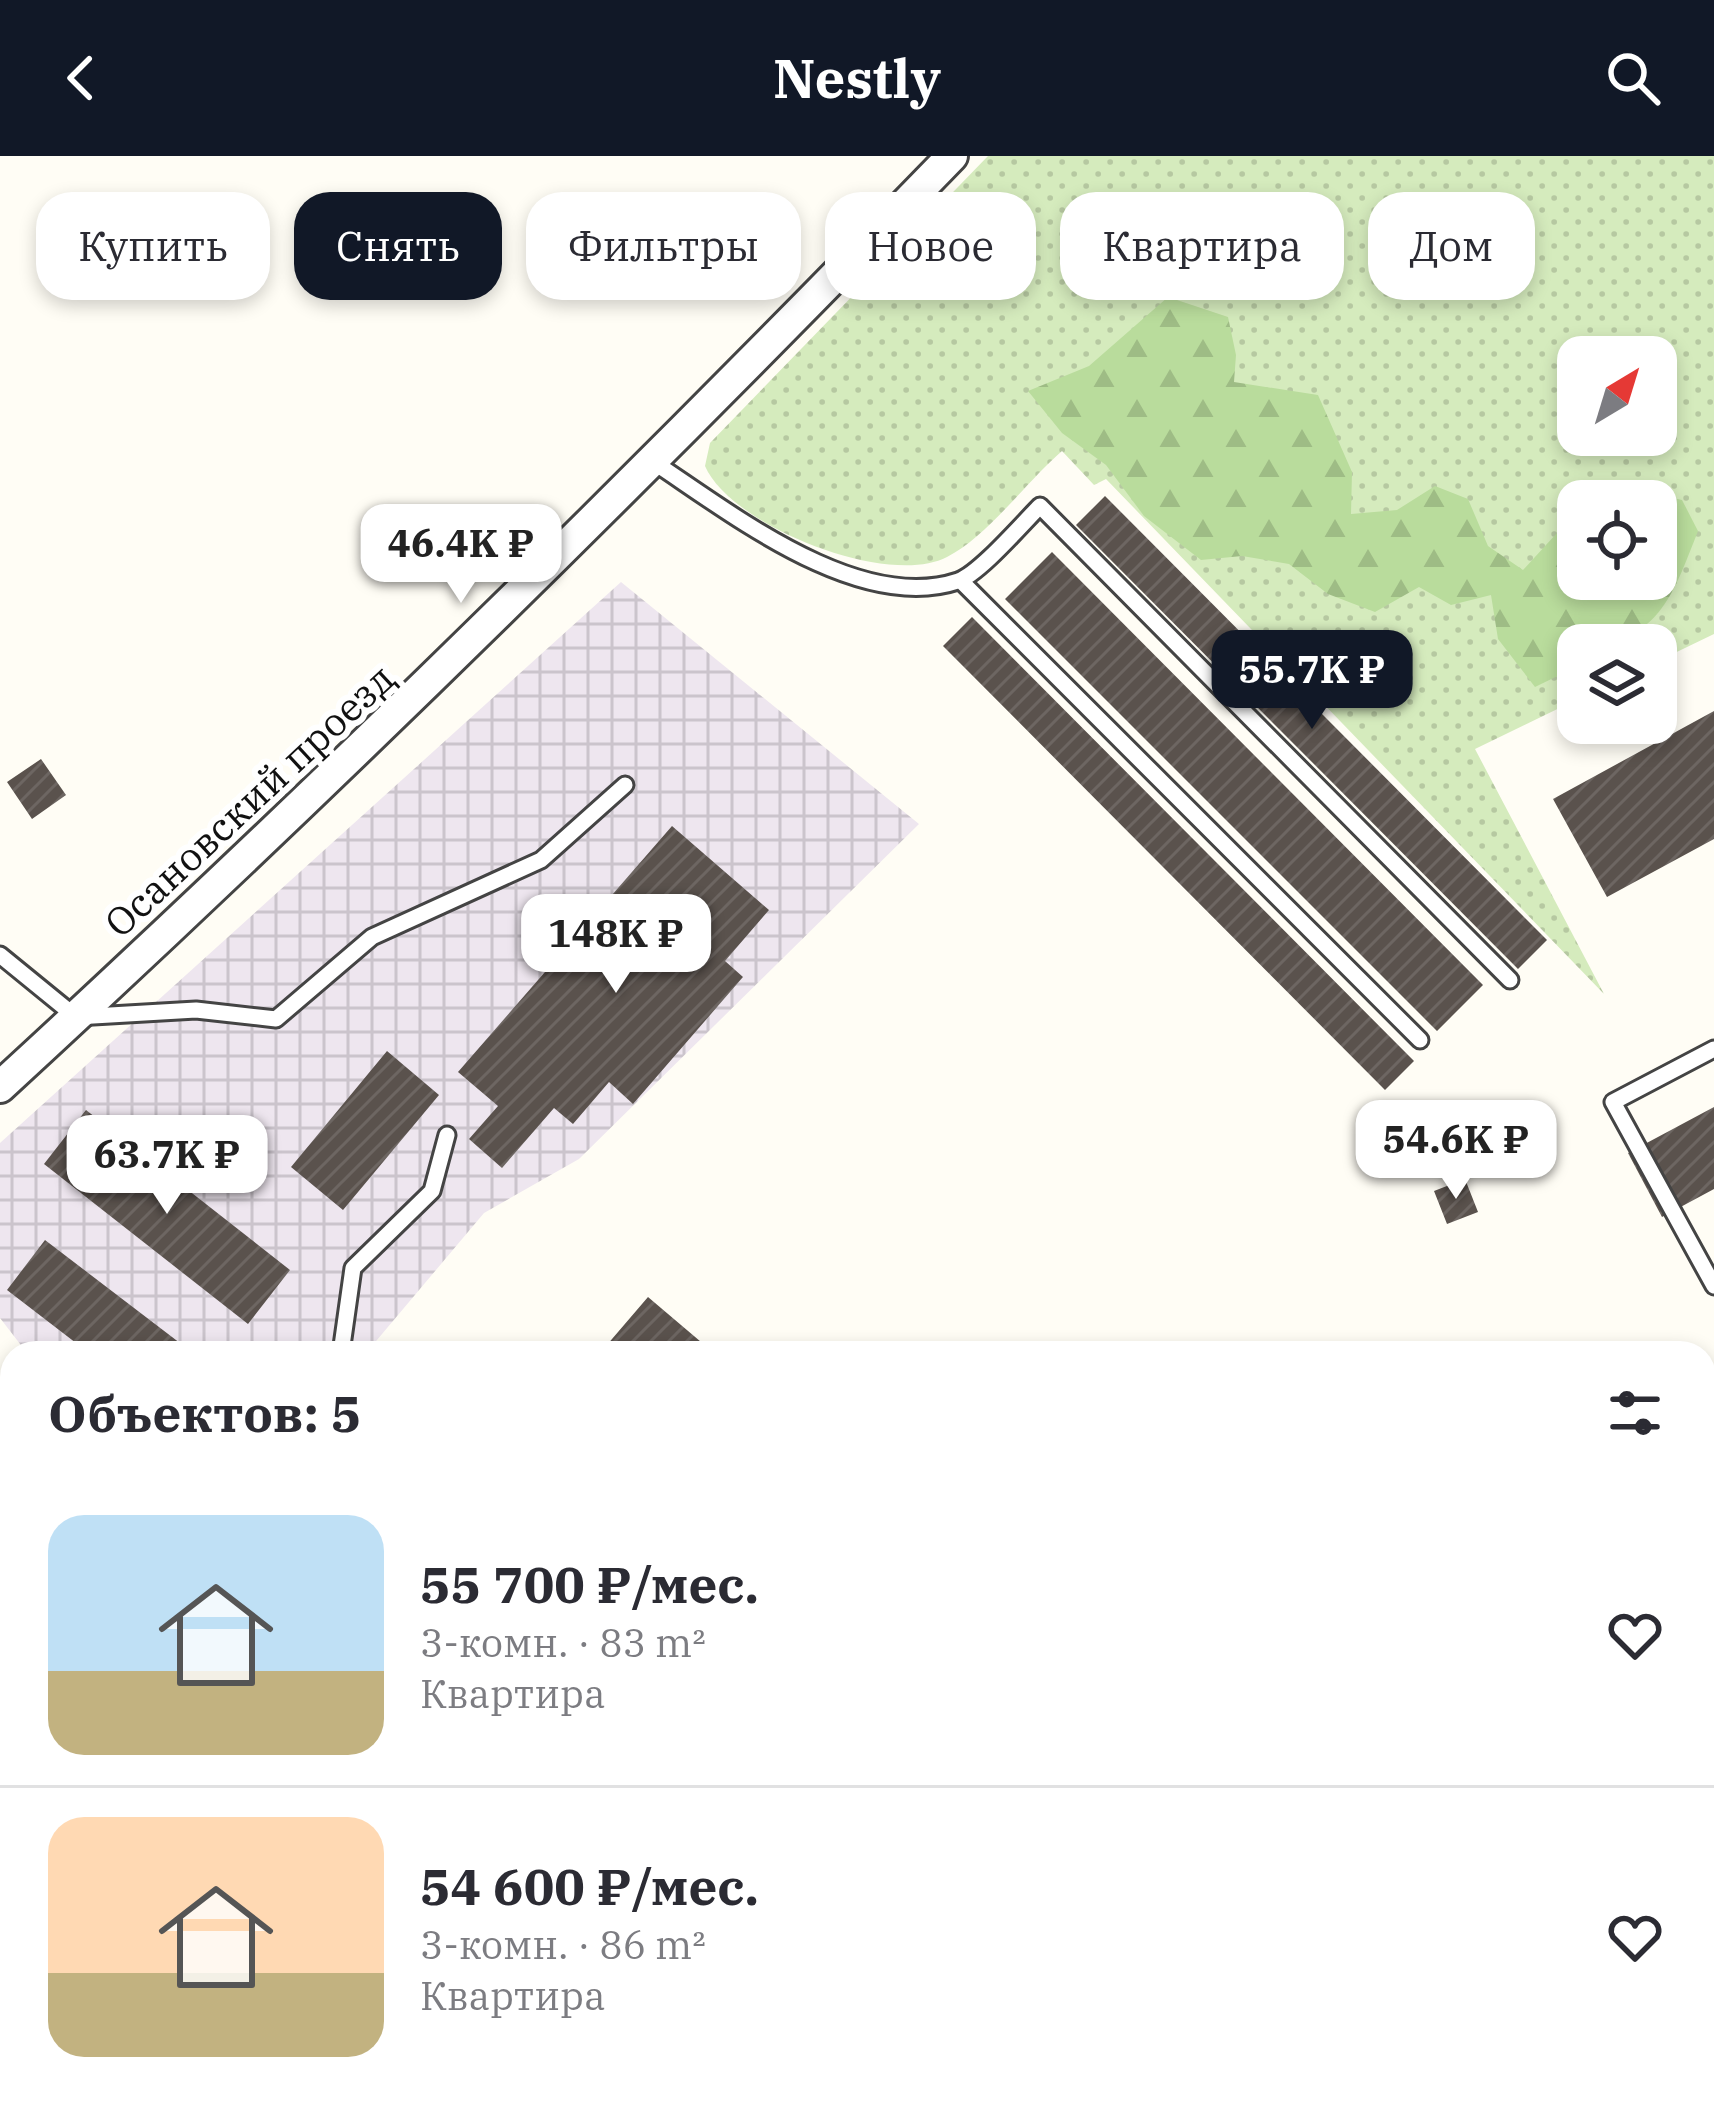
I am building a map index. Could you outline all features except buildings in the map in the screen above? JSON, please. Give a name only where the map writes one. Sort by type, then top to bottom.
[{"type":"street","name":"Осановский проезд","points":[[0,1087],[655,463],[952,156]]},
{"type":"lane","points":[[655,463],[780,546],[899,588],[961,581],[1040,506],[1510,980]]},
{"type":"lane","points":[[961,581],[1420,1040]]},
{"type":"lane","points":[[0,955],[76,1017],[196,1010],[276,1019],[372,937],[541,860],[626,784]]},
{"type":"lane","points":[[1714,1049],[1613,1102],[1714,1286]]},
{"type":"lane","points":[[343,1341],[353,1268],[432,1191],[447,1136]]},
{"type":"shaded area","points":[[621,582],[919,824],[579,1159],[484,1213],[376,1341],[18,1341],[0,1318],[0,1143]]},
{"type":"green space","points":[[988,156],[1714,156],[1714,634],[1677,652],[1677,624],[1557,624],[1557,709],[1475,749],[1604,994],[1106,479],[1094,485],[1062,451],[962,548],[921,564],[851,558],[814,546],[745,510],[720,488],[705,466],[710,443],[849,300],[1036,300],[1036,192],[953,192]]},
{"type":"green space","points":[[1165,300],[1228,317],[1236,355],[1234,382],[1318,395],[1352,472],[1351,514],[1397,510],[1435,486],[1468,499],[1488,546],[1523,570],[1557,533],[1557,600],[1667,600],[1646,624],[1557,624],[1557,676],[1535,687],[1498,639],[1491,595],[1451,605],[1419,587],[1375,612],[1328,594],[1289,564],[1242,556],[1201,560],[1144,516],[1106,465],[1062,433],[1028,391],[1089,366]]},
{"type":"green space","points":[[1677,499],[1698,531],[1677,583]]}]
